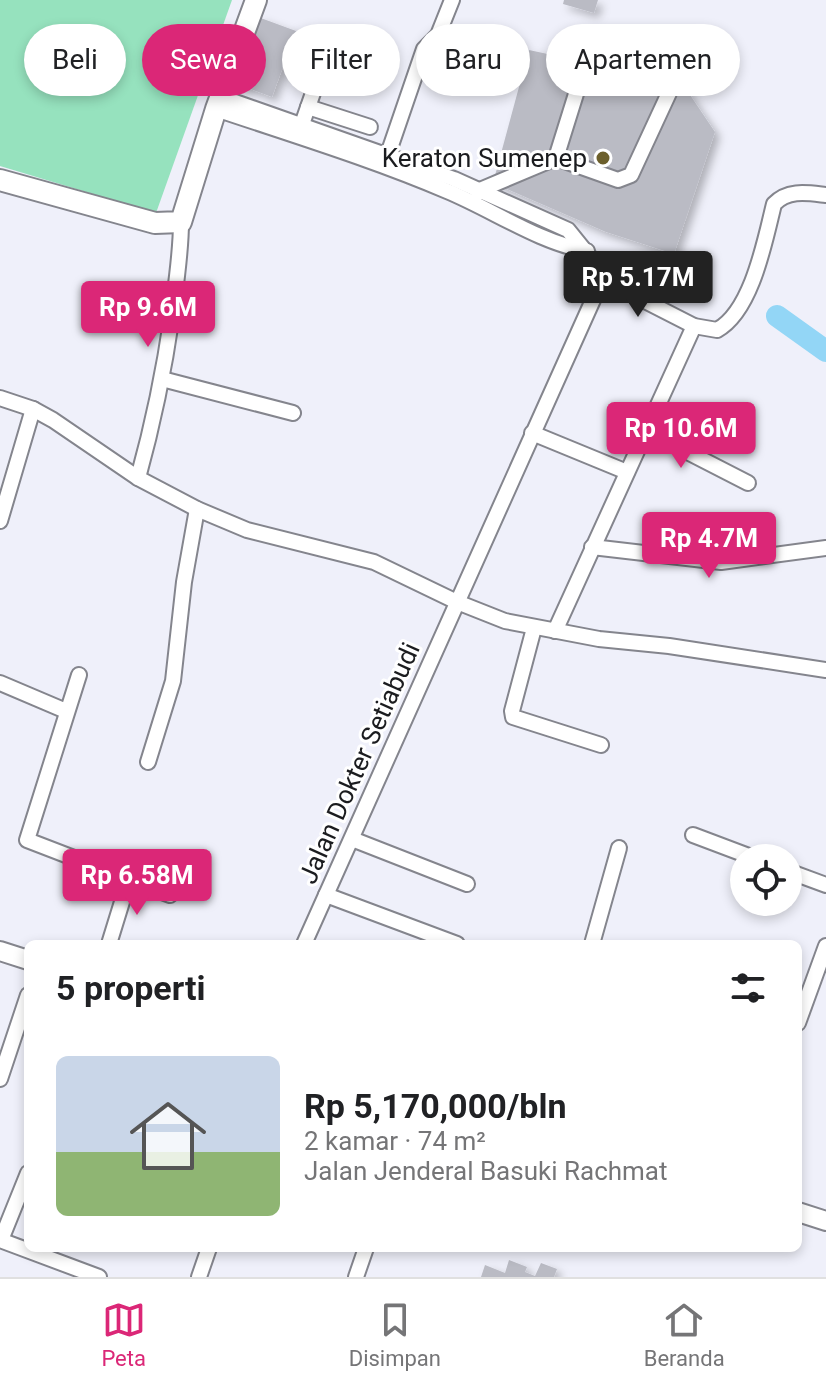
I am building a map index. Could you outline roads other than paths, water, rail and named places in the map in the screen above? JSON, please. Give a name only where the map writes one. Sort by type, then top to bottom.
[{"type":"highway","points":[[0,180],[155,223],[181,222],[256,0]]},
{"type":"main road","points":[[0,951],[24,959]]},
{"type":"main road","points":[[802,1213],[826,1221]]},
{"type":"street","points":[[386,160],[424,49],[438,35],[452,0]]},
{"type":"street","points":[[300,131],[312,96]]},
{"type":"street","points":[[556,158],[575,96]]},
{"type":"street","points":[[476,196],[556,158],[618,180],[626,179],[631,175],[668,96]]},
{"type":"street","points":[[219,103],[386,160],[568,230],[598,267],[600,278],[694,326],[717,330],[734,317],[760,260],[774,204],[778,199],[792,193],[826,195]]},
{"type":"street","points":[[308,107],[370,127]]},
{"type":"street","points":[[138,478],[156,415],[179,268],[181,222]]},
{"type":"street","name":"Jalan Dokter Setiabudi","points":[[306,940],[597,291],[600,278]]},
{"type":"street","points":[[555,631],[694,326]]},
{"type":"street","points":[[162,379],[293,413]]},
{"type":"street","points":[[0,398],[33,409],[138,478],[197,509],[247,530],[374,562],[482,614],[534,628],[826,670]]},
{"type":"street","points":[[0,521],[33,409]]},
{"type":"street","points":[[655,410],[678,421],[670,443],[748,483]]},
{"type":"street","points":[[532,433],[627,472]]},
{"type":"street","points":[[148,762],[173,681],[184,582],[197,509]]},
{"type":"street","points":[[592,547],[721,562],[826,548]]},
{"type":"street","points":[[534,628],[513,717],[601,745]]},
{"type":"street","points":[[79,675],[27,840],[170,895]]},
{"type":"street","points":[[0,683],[66,711]]},
{"type":"street","points":[[693,835],[730,849]]},
{"type":"street","points":[[352,839],[467,884]]},
{"type":"street","points":[[593,940],[619,848]]},
{"type":"street","points":[[802,876],[826,885]]},
{"type":"street","points":[[110,940],[129,879]]},
{"type":"street","points":[[326,895],[446,940]]},
{"type":"street","points":[[802,1014],[822,970],[826,946]]},
{"type":"street","points":[[0,1079],[24,1007]]},
{"type":"street","points":[[24,1183],[1,1240],[24,1249]]},
{"type":"street","points":[[33,1252],[99,1277]]},
{"type":"street","points":[[199,1277],[208,1252]]},
{"type":"street","points":[[356,1277],[365,1252]]},
{"type":"waterway","points":[[777,316],[826,351]]},
{"type":"place","name":"Keraton Sumenep","points":[[603,158]]}]
